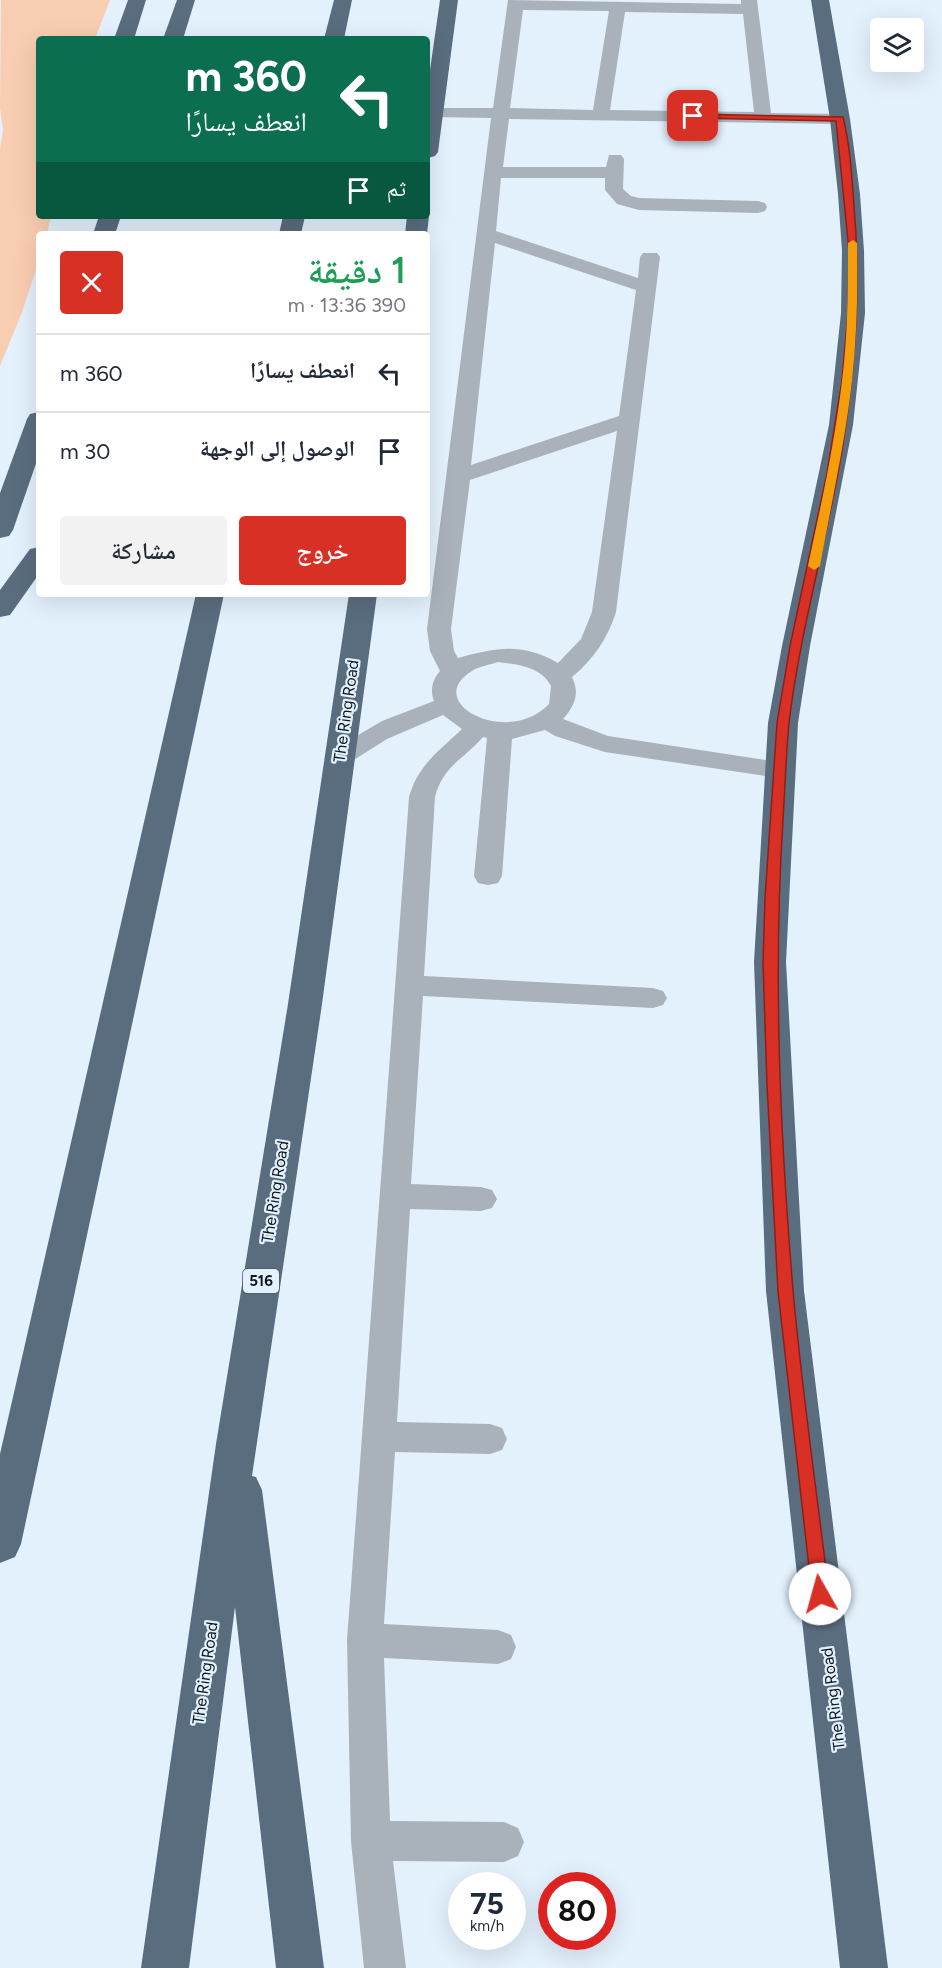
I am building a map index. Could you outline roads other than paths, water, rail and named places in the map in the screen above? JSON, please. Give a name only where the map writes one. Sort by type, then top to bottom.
[{"type":"highway","points":[[125,36],[137,0]]},
{"type":"highway","points":[[173,36],[186,0]]},
{"type":"highway","points":[[335,36],[343,0]]},
{"type":"highway","points":[[430,136],[449,0]]},
{"type":"highway","name":"The Ring Road","points":[[820,0],[840,119],[853,251],[853,313],[847,380],[832,473],[796,646],[783,723],[770,962],[774,1085],[786,1291],[864,1968]]},
{"type":"highway","points":[[0,530],[36,428]]},
{"type":"highway","points":[[0,609],[36,559]]},
{"type":"highway","points":[[0,1544],[209,597]]},
{"type":"highway","name":"The Ring Road","points":[[165,1968],[236,1444],[305,1004],[363,597]]},
{"type":"highway","name":"516","points":[[236,1444],[300,1968]]},
{"type":"lane","points":[[453,672],[441,651],[439,629],[459,476],[493,172],[516,3],[618,7],[749,4],[763,118]]},
{"type":"lane","points":[[601,115],[618,7]]},
{"type":"lane","points":[[433,112],[840,119]]},
{"type":"lane","points":[[493,172],[614,166],[615,194],[631,203],[758,207]]},
{"type":"lane","points":[[486,234],[646,287]]},
{"type":"lane","points":[[558,676],[585,653],[600,626],[650,257]]},
{"type":"lane","points":[[459,476],[629,420]]},
{"type":"lane","points":[[516,656],[548,667],[558,676],[564,688],[564,699],[558,710],[547,720],[533,726],[489,729],[464,722],[446,706],[443,694],[445,683],[453,672],[480,658],[516,656]]},
{"type":"lane","points":[[340,757],[390,727],[446,706]]},
{"type":"lane","points":[[547,720],[574,734],[605,744],[779,770]]},
{"type":"lane","points":[[488,876],[489,729]]},
{"type":"lane","points":[[385,1968],[371,1841],[364,1640],[424,786],[428,776],[443,757],[467,739],[489,729]]},
{"type":"lane","points":[[409,985],[653,998]]},
{"type":"lane","points":[[394,1196],[481,1199]]},
{"type":"lane","points":[[378,1437],[490,1439]]},
{"type":"lane","points":[[364,1640],[498,1647]]},
{"type":"lane","points":[[371,1841],[504,1842]]}]
